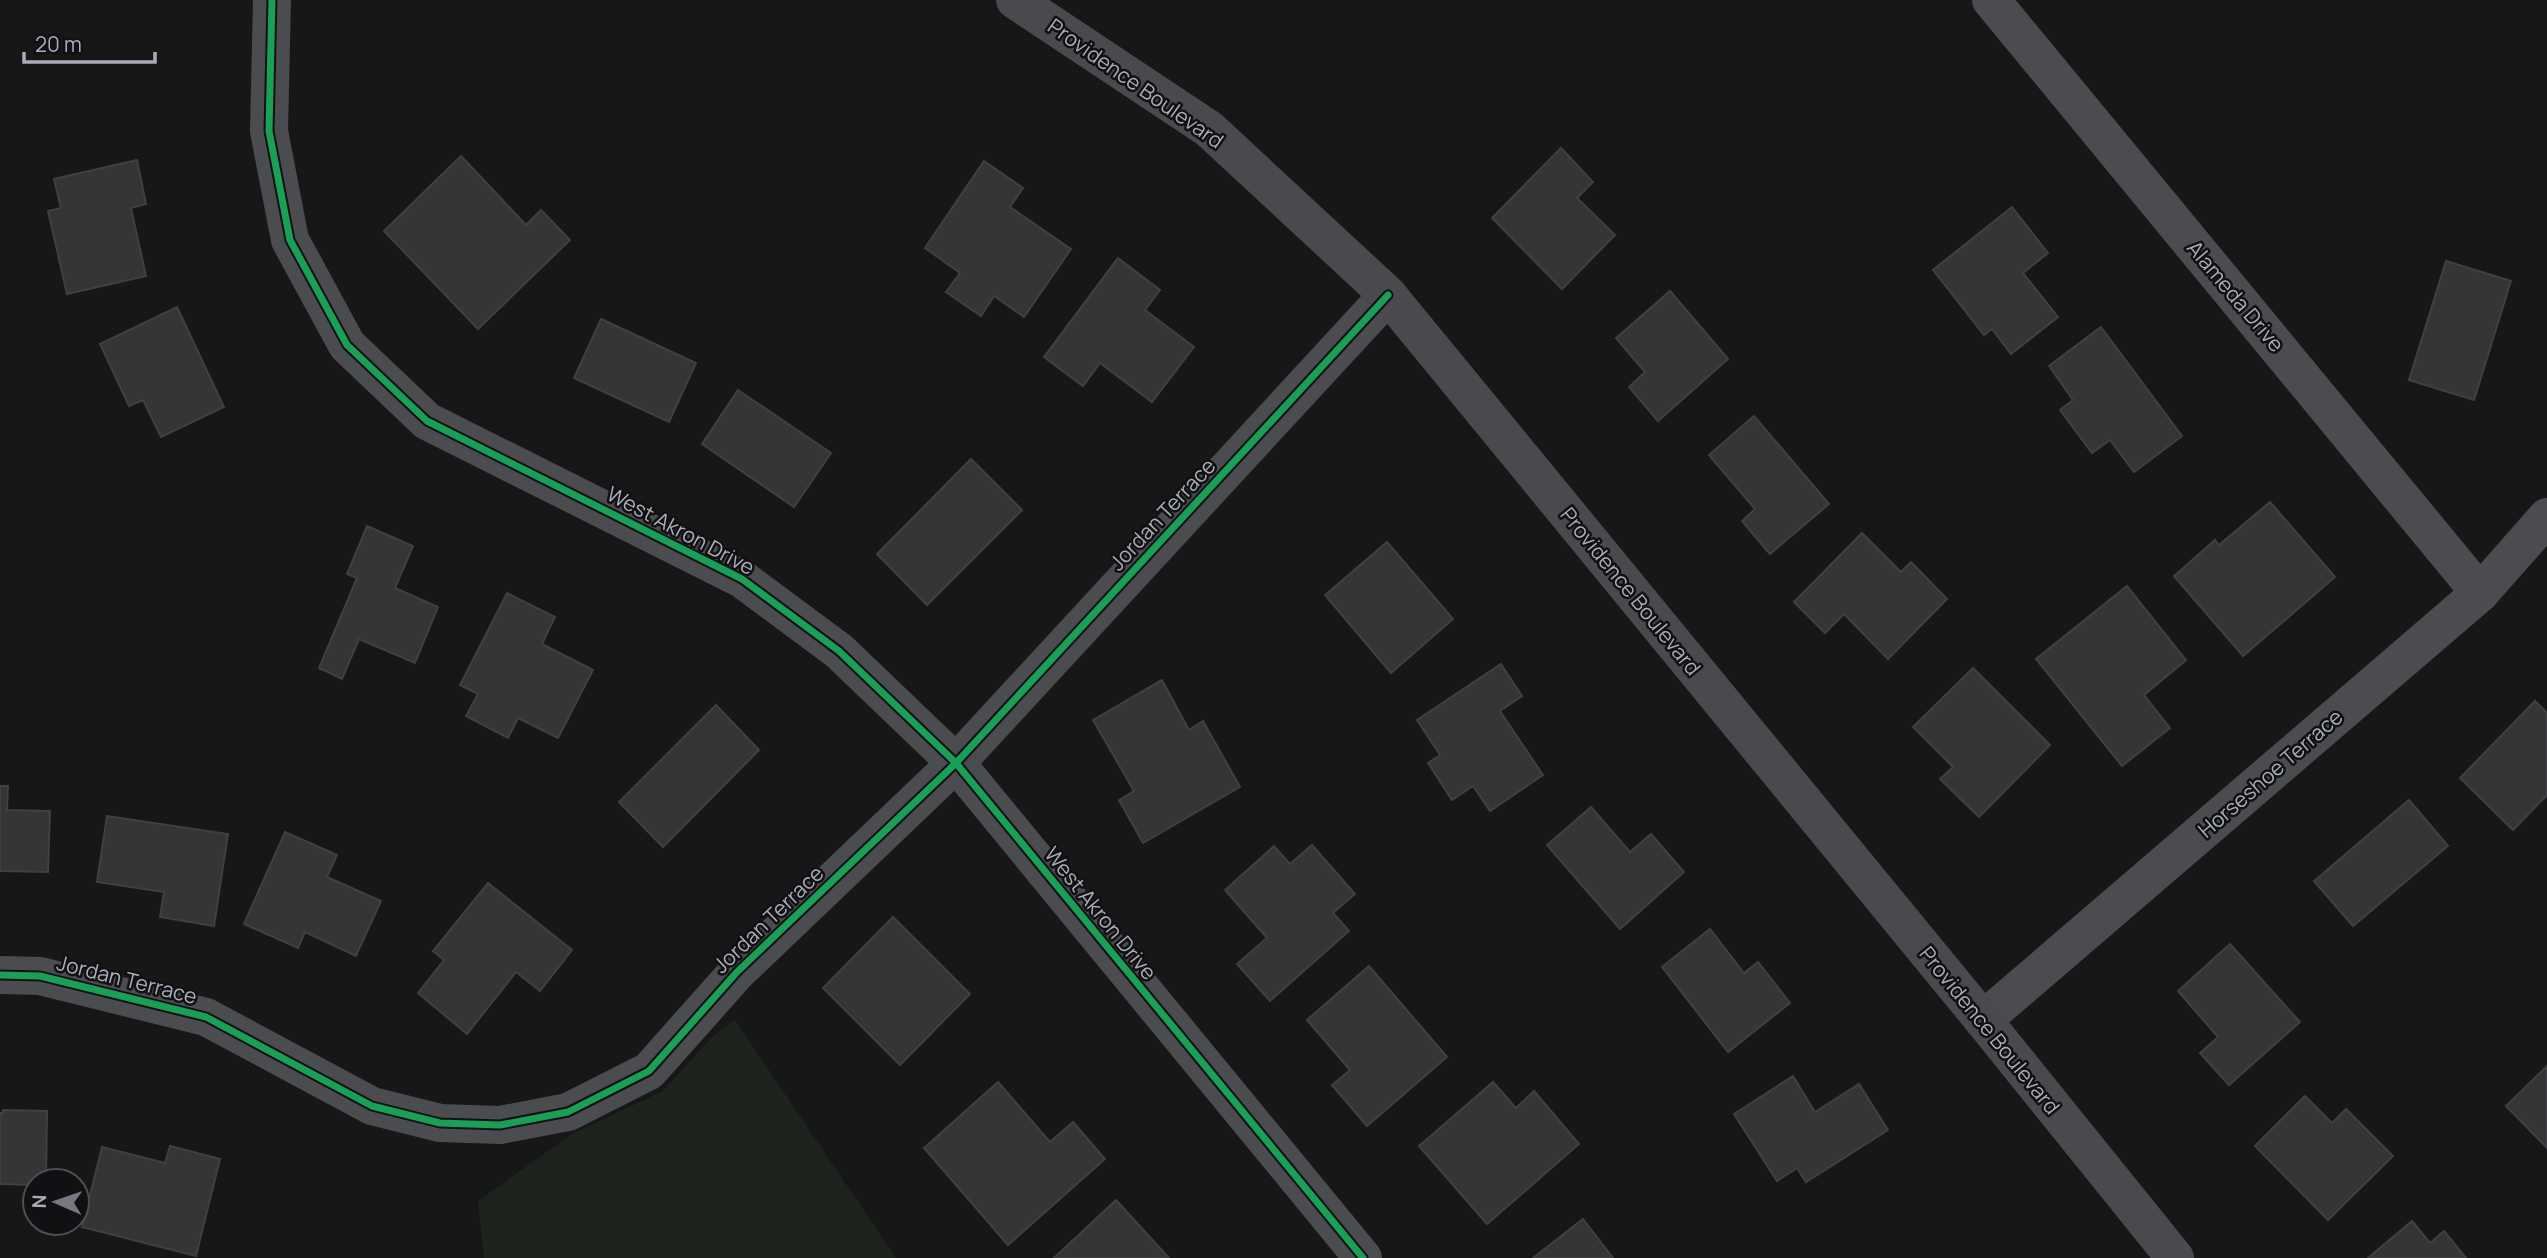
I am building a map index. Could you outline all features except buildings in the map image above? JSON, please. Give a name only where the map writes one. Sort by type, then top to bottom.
[{"type":"main road","name":"Providence Boulevard","points":[[1015,0],[1209,129],[1388,295],[2175,1258]]},
{"type":"street","name":"West Akron Drive","points":[[272,0],[269,131],[290,240],[348,345],[427,421],[742,579],[839,651],[956,763],[1363,1258]]},
{"type":"street","name":"Alameda Drive","points":[[1991,0],[2480,593]]},
{"type":"street","name":"Jordan Terrace","points":[[0,975],[40,976],[206,1017],[372,1105],[440,1123],[500,1125],[568,1112],[649,1072],[737,972],[956,763],[1388,295]]},
{"type":"street","name":"Horseshoe Terrace","points":[[1983,1020],[2480,593],[2547,517]]},
{"type":"shaded area","points":[[735,1020],[896,1258],[484,1258],[478,1201],[572,1134],[663,1091],[713,1036]]},
{"type":"cycle path","points":[[272,0],[269,131],[290,240],[347,345],[427,421],[742,579],[839,651],[956,763],[1363,1258]]},
{"type":"cycle path","points":[[0,975],[40,976],[206,1017],[372,1106],[440,1123],[500,1125],[568,1112],[649,1071],[737,972],[956,763],[1388,295]]}]
